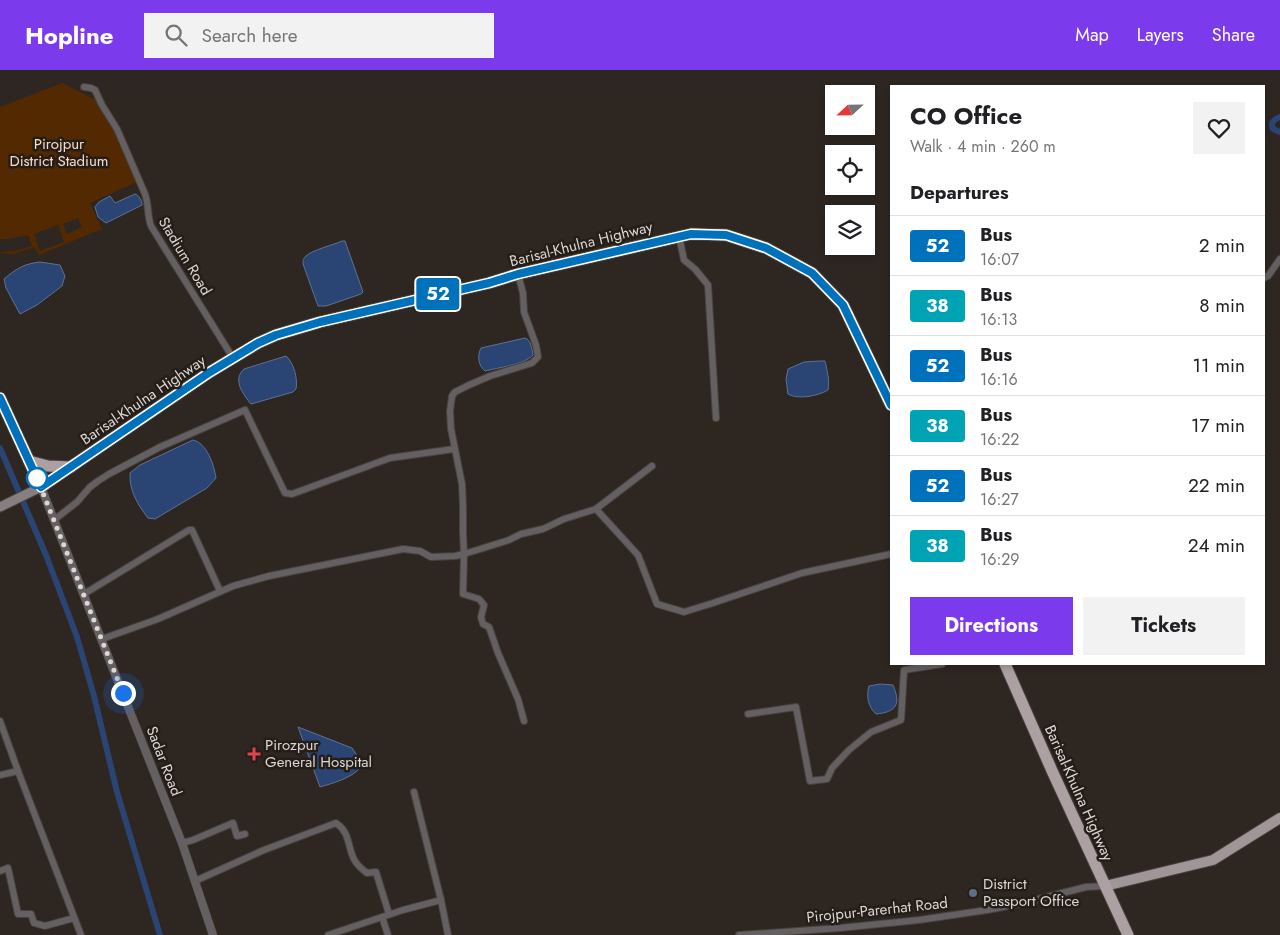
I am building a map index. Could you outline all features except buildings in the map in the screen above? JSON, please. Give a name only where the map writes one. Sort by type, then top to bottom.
[{"type":"highway","name":"Barisal-Khulna Highway","points":[[41,487],[210,372],[258,343],[276,335],[320,322],[691,234],[726,235],[766,248],[812,273],[843,305],[890,401]]},
{"type":"highway","points":[[0,398],[41,487]]},
{"type":"highway","points":[[30,461],[48,466],[71,467]]},
{"type":"highway","name":"Barisal-Khulna Highway","points":[[1005,665],[1128,935]]},
{"type":"main road","points":[[0,507],[41,487]]},
{"type":"main road","points":[[1105,886],[1213,860],[1280,818]]},
{"type":"street","name":"Stadium Road","points":[[84,87],[95,90],[117,129],[145,194],[151,226],[232,358]]},
{"type":"street","points":[[679,236],[684,260],[695,269],[708,285],[716,418]]},
{"type":"street","points":[[1265,278],[1280,260]]},
{"type":"street","points":[[518,274],[523,293],[524,312],[538,357],[532,363],[490,376],[455,392],[452,396],[450,429],[462,484],[464,507],[462,594],[479,599],[484,605],[480,617],[483,624],[489,627],[518,699],[524,721]]},
{"type":"street","points":[[54,520],[77,502],[90,487],[109,474],[160,447],[245,410],[285,492],[292,494],[390,458],[454,449]]},
{"type":"street","points":[[102,639],[158,619],[220,591],[256,579],[403,549],[420,552],[431,557],[440,557],[464,554],[509,540],[521,534],[543,529],[564,519],[596,509],[652,466]]},
{"type":"street","name":"Sadar Road","points":[[41,487],[182,843],[213,935]]},
{"type":"street","points":[[596,509],[638,555],[657,604],[684,612],[802,573],[890,554]]},
{"type":"street","points":[[84,594],[189,530],[192,530],[220,591]]},
{"type":"street","points":[[748,714],[796,707],[810,781],[827,778],[832,768],[849,750],[871,732],[901,720],[904,670],[936,665]]},
{"type":"street","points":[[0,721],[80,935]]},
{"type":"street","points":[[0,775],[18,771]]},
{"type":"street","points":[[414,792],[448,935]]},
{"type":"street","points":[[182,843],[194,840],[233,823],[237,836],[245,834]]},
{"type":"street","points":[[196,881],[264,850],[336,823],[342,827],[347,835],[355,861],[367,873],[376,872],[390,914]]},
{"type":"street","points":[[0,871],[8,868],[18,914],[31,914],[34,923],[45,926],[74,918]]},
{"type":"street","name":"Pirojpur-Parerhat Road","points":[[739,935],[919,920],[1019,904],[1086,887],[1105,886]]},
{"type":"street","points":[[328,935],[402,910],[441,900]]},
{"type":"street","points":[[382,917],[388,935]]},
{"type":"green space","name":"Pirojpur District Stadium","points":[[62,83],[96,100],[106,115],[137,182],[90,203],[102,229],[39,255],[35,247],[13,254],[0,253],[32,246],[28,235],[0,239],[0,107]],"holes":[[[78,218],[82,227],[67,234],[63,224]],[[58,225],[64,242],[40,251],[34,234]]]},
{"type":"water","points":[[135,194],[140,198],[142,205],[106,223],[98,217],[95,207],[99,202],[110,196],[115,203]]},
{"type":"water","points":[[345,241],[363,292],[326,306],[318,306],[303,260],[313,252]]},
{"type":"water","points":[[40,262],[60,265],[65,276],[62,286],[37,305],[20,314],[6,288],[4,279],[21,267]]},
{"type":"water","points":[[525,338],[529,341],[532,348],[533,355],[529,358],[518,363],[485,371],[481,366],[479,357],[481,348]]},
{"type":"water","points":[[286,356],[295,371],[296,389],[293,392],[251,404],[240,387],[239,378],[241,373],[244,369]]},
{"type":"water","points":[[825,361],[828,390],[808,396],[797,397],[788,394],[786,379],[788,369],[804,362]]},
{"type":"water","points":[[193,440],[202,445],[206,450],[212,461],[216,478],[207,488],[155,519],[148,518],[135,497],[131,486],[130,473],[140,465]]},
{"type":"water","points":[[880,684],[893,685],[897,702],[893,709],[876,714],[869,705],[868,690],[869,686]]},
{"type":"water","points":[[298,727],[352,748],[358,757],[360,768],[347,777],[320,787]]},
{"type":"waterway","points":[[1280,117],[1272,123],[1273,129],[1280,132]]},
{"type":"waterway","points":[[0,448],[46,555],[77,637],[94,696],[117,792],[160,935]]},
{"type":"bus line","name":"52","points":[[0,398],[41,487],[210,372],[258,343],[276,335],[320,322],[691,234],[726,235],[766,248],[812,273],[843,305],[890,403]]},
{"type":"place","name":"Pirozpur General Hospital","points":[[254,754]]},
{"type":"place","name":"District Passport Office","points":[[973,893]]},
{"type":"route","points":[[37,478],[123,693]]}]
